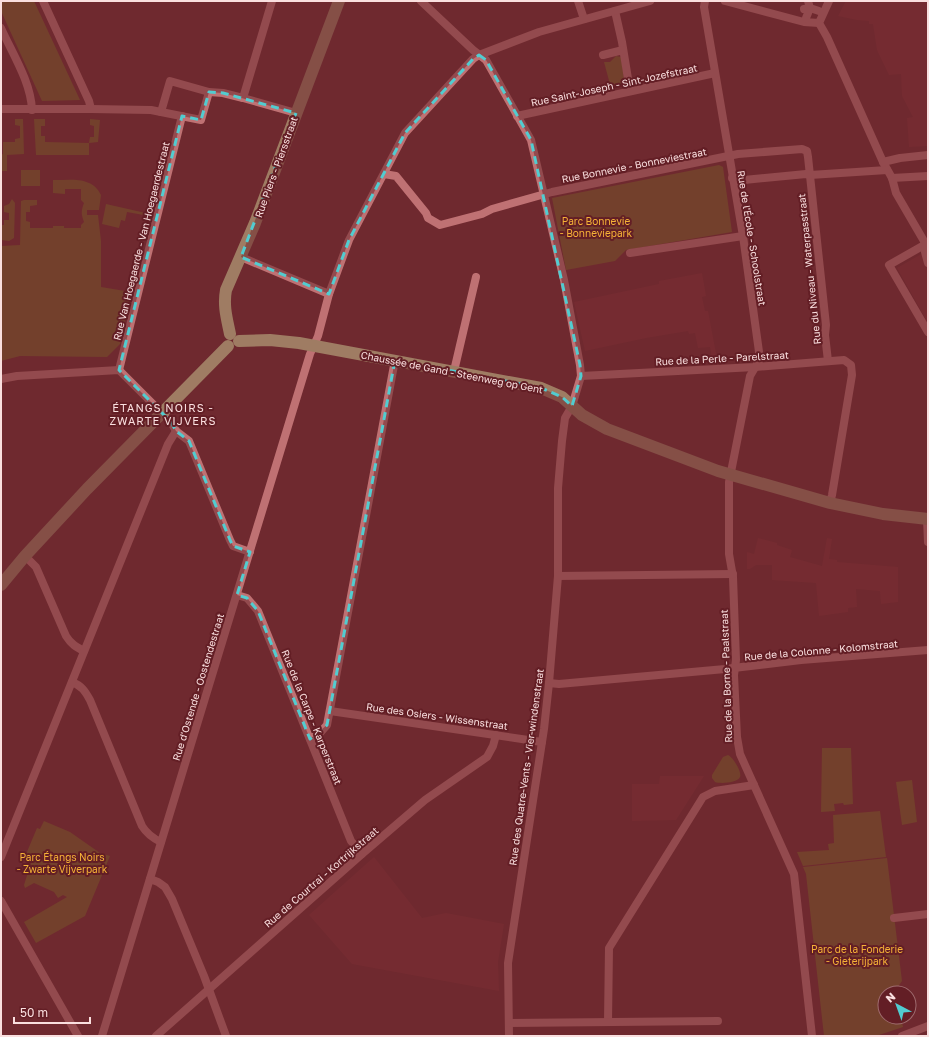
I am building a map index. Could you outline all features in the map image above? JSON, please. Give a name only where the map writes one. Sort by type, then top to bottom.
[{"type":"street","points":[[43,1],[90,101],[91,109]]},
{"type":"street","points":[[243,98],[272,1]]},
{"type":"street","name":"Rue Piers - Piersstraat","points":[[233,340],[225,310],[224,300],[226,290],[255,223],[339,1]]},
{"type":"street","points":[[421,1],[486,60],[531,140],[564,280],[581,376]]},
{"type":"street","points":[[578,1],[584,19]]},
{"type":"street","points":[[479,55],[539,32],[650,1]]},
{"type":"street","name":"Rue de l'École - Schoolstraat","points":[[705,1],[704,7],[743,236],[760,359],[750,376],[730,474]]},
{"type":"street","points":[[725,1],[804,22],[819,23]]},
{"type":"street","points":[[828,1],[819,23],[830,44],[883,162],[892,178],[896,193],[927,246],[925,252],[928,263]]},
{"type":"street","points":[[806,18],[809,5],[819,12]]},
{"type":"street","points":[[615,11],[630,91]]},
{"type":"street","points":[[1,28],[28,88],[32,110]]},
{"type":"street","points":[[603,55],[623,50]]},
{"type":"street","name":"Rue d'Ostende - Oostendestraat","points":[[102,1036],[314,345],[349,240],[405,133],[473,59],[479,55]]},
{"type":"street","name":"Rue Saint-Joseph - Sint-Jozefstraat","points":[[517,116],[715,73]]},
{"type":"street","points":[[161,112],[170,81],[209,92],[223,92],[296,113]]},
{"type":"street","points":[[1,109],[150,110],[201,120],[209,92]]},
{"type":"street","name":"Rue Van Hoegaerde - Van Hoegaerdestraat","points":[[119,370],[140,291],[182,116]]},
{"type":"street","name":"Rue Bonnevie - Bonneviestraat","points":[[384,174],[396,176],[426,213],[428,218],[440,224],[482,214],[492,209],[544,193],[738,154],[802,149],[807,152],[810,175]]},
{"type":"street","points":[[883,162],[900,158],[928,155]]},
{"type":"street","points":[[732,178],[744,180],[806,174],[887,170]]},
{"type":"street","name":"Rue du Niveau - Waterpasstraat","points":[[810,175],[826,325],[828,360]]},
{"type":"street","points":[[892,178],[928,176]]},
{"type":"street","points":[[630,253],[743,236]]},
{"type":"street","points":[[927,246],[889,265],[928,332]]},
{"type":"street","points":[[241,257],[330,294]]},
{"type":"street","points":[[454,371],[476,277]]},
{"type":"street","points":[[1,585],[25,556],[87,489],[233,340]]},
{"type":"street","name":"Chaussée de Gand - Steenweg op Gent","points":[[233,340],[270,340],[314,345],[541,388],[562,397],[582,415],[607,429],[730,474],[830,503],[883,514],[927,519]]},
{"type":"street","points":[[310,738],[319,734],[327,725],[395,360]]},
{"type":"street","name":"Rue de la Perle - Parelstraat","points":[[581,376],[755,367],[828,360],[844,360],[848,362],[851,365],[852,375],[830,503]]},
{"type":"street","points":[[1,379],[17,376],[119,370],[171,422],[176,431],[189,441],[233,546],[250,552]]},
{"type":"street","name":"Rue des Quatre-Vents - Vier-windenstraat","points":[[509,1036],[508,963],[542,742],[549,683],[558,576],[558,488],[564,418],[572,406],[581,376]]},
{"type":"street","points":[[1,857],[168,444],[176,431]]},
{"type":"street","name":"Rue de la Borne - Paalstraat","points":[[730,474],[728,495],[730,554],[733,574],[736,660],[734,674],[738,746],[794,874],[812,1036]]},
{"type":"street","points":[[927,519],[928,542]]},
{"type":"street","points":[[25,556],[36,567],[66,636],[76,648],[84,651]]},
{"type":"street","points":[[558,576],[733,574]]},
{"type":"street","name":"Rue de la Carpe - Karperstraat","points":[[237,595],[247,598],[258,611],[351,841],[362,854]]},
{"type":"street","name":"Rue de la Colonne - Kolomstraat","points":[[549,683],[567,683],[735,668],[801,660],[928,650]]},
{"type":"street","points":[[72,682],[80,686],[90,700],[142,826],[146,833],[153,839],[161,842]]},
{"type":"street","name":"Rue des Osiers - Wissenstraat","points":[[330,711],[542,742]]},
{"type":"street","name":"Rue de Courtrai - Kortrijkstraat","points":[[156,1036],[362,854],[426,800],[487,757],[493,746],[496,735]]},
{"type":"street","points":[[608,1022],[609,948],[617,934],[703,798],[715,792],[754,785]]},
{"type":"street","points":[[150,879],[165,887],[172,899],[226,1036]]},
{"type":"street","points":[[1,901],[78,1036]]},
{"type":"street","points":[[894,918],[928,914]]},
{"type":"street","points":[[509,1023],[718,1021]]},
{"type":"street","points":[[902,1036],[928,1026]]},
{"type":"highlighted area","points":[[479,55],[486,60],[531,140],[580,365],[581,376],[572,406],[562,397],[541,388],[395,360],[327,725],[310,739],[258,611],[247,598],[237,595],[250,552],[233,546],[189,441],[176,431],[171,422],[119,370],[182,116],[201,120],[209,92],[223,93],[296,113],[241,257],[329,294],[349,240],[405,133],[473,59]]},
{"type":"shaded area","points":[[846,1],[928,1],[928,146],[909,147],[907,118],[913,117],[902,96],[901,74],[889,75],[877,50],[873,24],[869,24],[869,21],[838,16]]},
{"type":"shaded area","points":[[925,252],[928,257],[928,323],[897,268]]},
{"type":"shaded area","points":[[702,273],[706,296],[702,297],[705,311],[708,311],[718,364],[713,365],[710,347],[698,348],[695,333],[689,334],[688,331],[585,351],[574,302],[659,284],[659,281]]},
{"type":"shaded area","points":[[758,538],[777,543],[777,545],[792,550],[790,557],[822,566],[827,538],[832,539],[829,559],[837,560],[837,562],[898,567],[898,602],[881,604],[880,591],[856,589],[857,607],[848,608],[848,612],[819,616],[816,583],[772,580],[772,565],[756,565],[750,569],[747,569],[747,552],[754,554]]},
{"type":"shaded area","points":[[660,776],[704,776],[676,820],[632,821],[632,784],[659,784]]},
{"type":"shaded area","points":[[374,857],[422,918],[446,913],[504,924],[498,962],[499,991],[352,964],[309,915]]},
{"type":"green space","points":[[1,1],[34,1],[80,100],[42,101],[1,11]]},
{"type":"green space","points":[[616,56],[621,57],[625,85],[611,88],[604,62],[610,62]]},
{"type":"green space","points":[[15,119],[23,119],[24,154],[7,155],[7,171],[1,171],[3,142],[15,142],[15,139],[20,138],[20,126],[15,125]]},
{"type":"green space","points":[[34,119],[45,119],[45,126],[41,126],[41,136],[45,136],[45,142],[89,143],[89,155],[36,155]]},
{"type":"green space","points":[[90,119],[100,120],[98,142],[89,143],[90,137],[94,137],[94,126],[90,125]]},
{"type":"green space","name":"Parc Bonnevie - Bonneviepark","points":[[719,165],[723,167],[732,232],[626,250],[615,261],[566,270],[552,198]]},
{"type":"green space","points":[[21,170],[40,170],[40,186],[21,186]]},
{"type":"green space","points":[[53,180],[80,180],[87,182],[97,189],[101,195],[99,210],[87,210],[87,215],[98,215],[101,241],[101,287],[131,292],[120,344],[107,357],[20,356],[1,361],[1,246],[20,245],[21,201],[37,200],[37,205],[30,206],[30,212],[26,212],[26,221],[30,222],[30,228],[53,228],[53,226],[64,226],[64,228],[81,228],[81,225],[84,222],[82,217],[82,208],[84,203],[81,200],[81,189],[65,189],[65,194],[53,193]]},
{"type":"green space","points":[[12,199],[15,203],[14,238],[9,241],[1,240],[1,225],[4,225],[4,220],[9,220],[9,213],[4,212],[4,206],[9,204]]},
{"type":"green space","points":[[106,204],[150,214],[149,216],[127,212],[125,221],[121,220],[119,228],[102,224]]},
{"type":"green space","points":[[822,748],[851,748],[853,804],[834,804],[835,811],[821,812]]},
{"type":"green space","points":[[728,755],[737,765],[740,772],[740,777],[736,781],[717,783],[712,778],[712,775],[723,757]]},
{"type":"green space","points":[[912,780],[917,822],[902,825],[896,782]]},
{"type":"green space","points":[[880,811],[886,857],[803,866],[797,852],[829,850],[828,844],[834,843],[833,815]]},
{"type":"green space","name":"Parc Étangs Noirs - Zwarte Vijverpark","points":[[44,821],[70,832],[100,853],[110,856],[85,916],[36,943],[24,922],[67,897],[63,895],[58,898],[54,892],[34,883],[25,888],[24,885],[32,860],[24,859],[37,828],[40,829]]},
{"type":"green space","name":"Parc de la Fonderie - Gieterijpark","points":[[887,858],[902,981],[899,985],[877,985],[877,1025],[903,1025],[903,1027],[876,1036],[824,1036],[806,874],[803,867]]},
{"type":"district","name":"ÉTANGS NOIRS - ZWARTE VIJVERS","points":[[163,413]]}]
